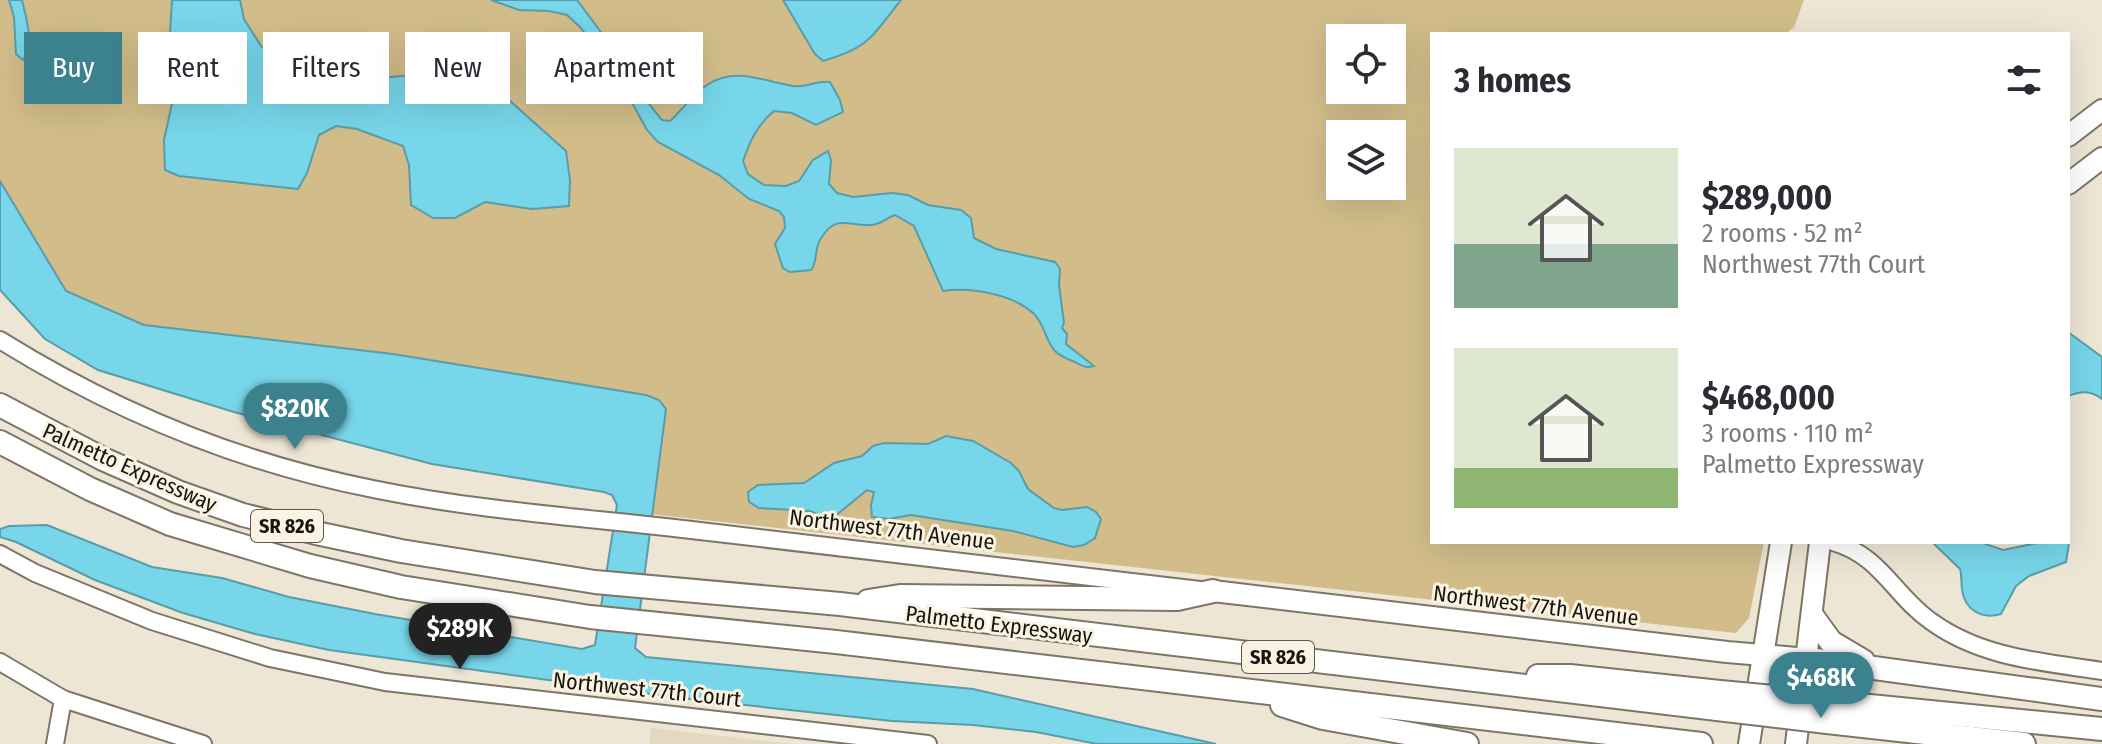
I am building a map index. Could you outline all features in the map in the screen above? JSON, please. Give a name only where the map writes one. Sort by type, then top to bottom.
[{"type":"highway","name":"Palmetto Expressway","points":[[0,405],[103,459],[178,492],[243,515],[401,551],[595,582],[840,604],[1442,677],[1829,712],[2024,744]]},
{"type":"highway","name":"Palmetto Expressway","points":[[0,442],[90,489],[157,519],[234,545],[401,587],[590,617],[836,642],[1701,744]]},
{"type":"highway","points":[[840,604],[900,596],[1177,599],[1213,591]]},
{"type":"highway","points":[[1813,617],[1831,642],[1871,666]]},
{"type":"highway","points":[[1808,659],[2102,699]]},
{"type":"highway","points":[[1231,689],[1323,718],[1467,744]]},
{"type":"highway","points":[[1829,712],[2102,729]]},
{"type":"main road","points":[[2070,134],[2102,110]]},
{"type":"main road","points":[[2070,182],[2102,158]]},
{"type":"main road","points":[[1749,744],[1781,544]]},
{"type":"main road","points":[[1796,744],[1820,544]]},
{"type":"main road","name":"Northwest 77th Avenue","points":[[1213,591],[1808,659]]},
{"type":"street","name":"Northwest 77th Avenue","points":[[0,340],[102,398],[233,452],[290,470],[373,490],[600,520],[1213,591]]},
{"type":"street","points":[[1839,544],[1871,560],[1917,611],[1963,641],[2003,654],[2102,671]]},
{"type":"street","name":"Northwest 77th Court","points":[[0,554],[35,573],[152,621],[270,658],[385,682],[928,744]]},
{"type":"street","points":[[0,662],[63,699],[203,744]]},
{"type":"street","points":[[55,744],[63,699]]},
{"type":"shaded area","points":[[0,0],[1804,0],[1794,27],[1788,32],[1430,32],[1430,544],[1764,544],[1749,618],[1736,633],[649,514],[659,405],[147,331],[58,290],[0,183]]},
{"type":"shaded area","points":[[651,728],[748,739],[796,744],[649,744]]},
{"type":"water","points":[[9,0],[22,0],[28,32],[24,32],[23,60],[16,54],[14,17]]},
{"type":"water","points":[[172,0],[240,0],[244,19],[263,47],[263,104],[389,104],[389,77],[405,76],[405,104],[510,104],[510,101],[566,151],[570,180],[569,206],[532,209],[485,202],[455,218],[433,218],[411,205],[409,165],[403,146],[357,129],[336,126],[319,135],[307,173],[298,189],[179,176],[165,170],[164,140],[172,104],[247,104],[247,32],[170,32]]},
{"type":"water","points":[[491,0],[577,0],[601,32],[584,32],[567,15],[519,10]]},
{"type":"water","points":[[783,0],[901,0],[869,39],[851,51],[823,61],[815,54]]},
{"type":"water","points":[[728,76],[749,76],[793,86],[830,82],[843,112],[816,125],[792,113],[774,111],[748,147],[743,161],[748,174],[764,185],[786,186],[799,181],[813,160],[828,151],[831,160],[829,184],[837,193],[853,197],[892,193],[908,195],[928,205],[961,210],[971,218],[974,238],[996,249],[1055,262],[1060,269],[1062,328],[1067,334],[1066,344],[1094,366],[1084,366],[1057,353],[1037,317],[1014,301],[978,291],[943,291],[914,226],[895,215],[874,225],[837,223],[831,226],[818,244],[811,270],[790,272],[783,268],[775,244],[785,228],[784,217],[779,211],[749,199],[719,175],[658,142],[647,130],[633,104],[649,104],[662,120],[670,121],[686,104],[703,104],[703,88]]},
{"type":"water","points":[[0,181],[66,291],[144,325],[393,354],[646,395],[659,400],[666,409],[635,648],[646,657],[973,689],[1216,744],[1097,744],[1036,732],[973,725],[892,721],[680,698],[329,650],[255,634],[183,613],[95,580],[0,537],[0,529],[9,526],[47,525],[152,567],[222,578],[289,597],[375,614],[582,649],[595,645],[617,505],[612,495],[604,492],[432,464],[234,412],[98,370],[45,339],[0,290]]},
{"type":"water","points":[[2070,333],[2102,357],[2102,399],[2085,392],[2070,395]]},
{"type":"water","points":[[946,436],[973,441],[1011,463],[1028,489],[1054,508],[1087,507],[1096,512],[1101,519],[1095,538],[1073,547],[1013,531],[911,515],[889,519],[872,517],[874,492],[867,490],[834,517],[810,511],[759,508],[749,502],[748,492],[758,485],[804,483],[834,463],[862,456],[873,446],[884,443],[928,444]]},
{"type":"water","points":[[1934,544],[1986,544],[2003,550],[2032,544],[2069,544],[2066,562],[2029,576],[2016,586],[2001,614],[1980,614],[1970,607],[1963,596],[1960,569]]}]
